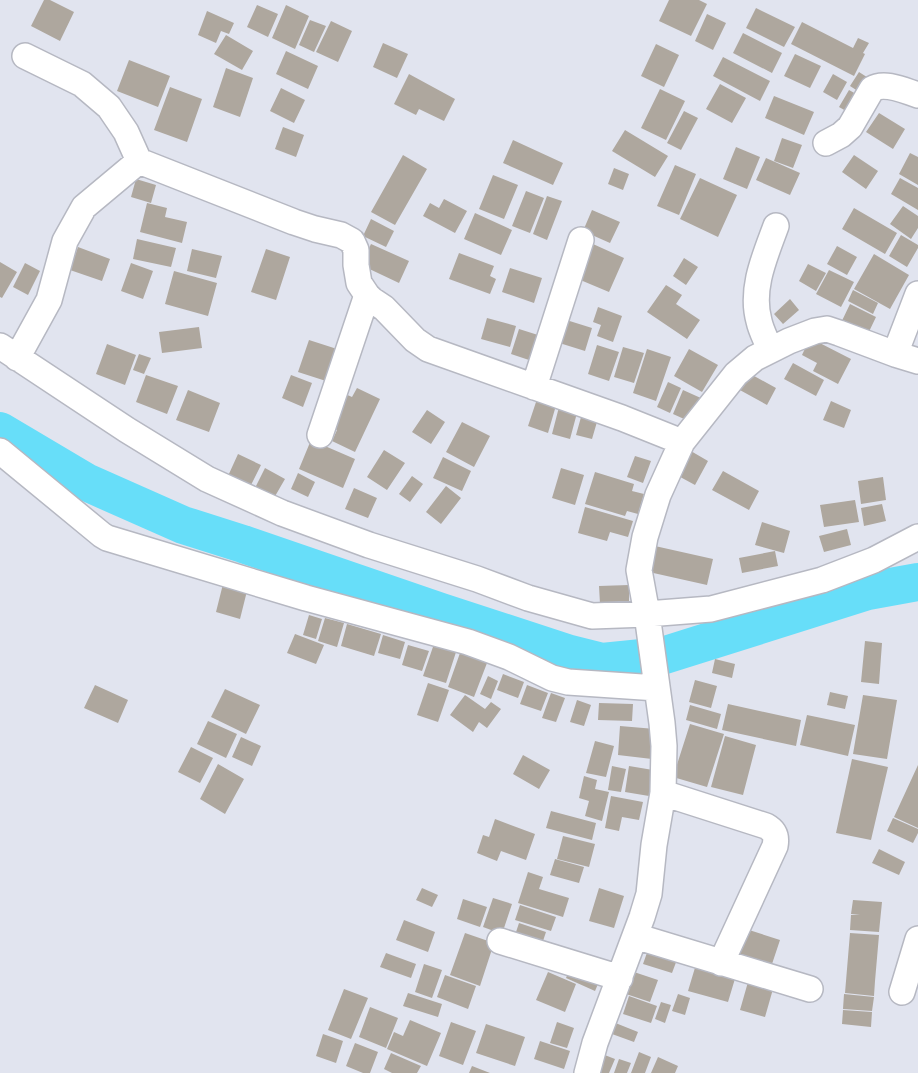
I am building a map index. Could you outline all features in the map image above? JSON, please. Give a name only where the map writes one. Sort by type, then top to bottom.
[{"type":"street","points":[[25,56],[82,84],[109,107],[126,132],[139,161],[294,222],[342,235],[352,240],[356,250],[359,283],[367,295],[384,308],[415,340],[428,349],[622,418],[682,442]]},
{"type":"street","points":[[826,143],[841,135],[850,126],[872,88],[882,85],[918,95]]},
{"type":"street","points":[[139,161],[84,207],[65,241],[49,300],[8,352],[207,479],[282,513],[369,545],[477,579],[528,598],[592,616],[648,620],[710,609],[822,580],[874,560],[918,537]]},
{"type":"street","points":[[770,350],[759,321],[755,296],[762,265],[776,226]]},
{"type":"street","points":[[534,387],[581,240]]},
{"type":"street","points":[[587,1073],[595,1043],[649,894],[654,845],[663,793],[664,746],[662,723],[639,570],[645,537],[658,495],[682,442],[736,374],[755,358],[789,341],[815,331],[827,330],[906,357],[918,294]]},
{"type":"street","points":[[320,435],[367,295]]},
{"type":"street","points":[[0,451],[107,538],[306,598],[468,642],[509,657],[552,678],[568,682],[656,679]]},
{"type":"street","points":[[663,793],[766,826],[772,829],[775,834],[775,846],[721,963]]},
{"type":"street","points":[[635,936],[810,989]]},
{"type":"street","points":[[902,992],[918,939]]},
{"type":"street","points":[[500,941],[620,978]]},
{"type":"building","points":[[44,0],[50,0],[74,12],[60,41],[31,26]]},
{"type":"building","points":[[669,0],[699,0],[707,4],[691,36],[659,21]]},
{"type":"building","points":[[257,5],[278,14],[268,37],[247,27]]},
{"type":"building","points":[[286,5],[309,16],[295,49],[272,38]]},
{"type":"building","points":[[756,8],[795,27],[784,47],[746,28]]},
{"type":"building","points":[[207,11],[234,23],[229,34],[221,31],[216,43],[198,35]]},
{"type":"building","points":[[707,14],[726,23],[713,50],[695,41]]},
{"type":"building","points":[[310,20],[326,26],[314,52],[299,45]]},
{"type":"building","points":[[331,21],[352,31],[338,62],[316,52]]},
{"type":"building","points":[[802,22],[853,48],[858,38],[869,43],[854,76],[791,44]]},
{"type":"building","points":[[743,33],[782,53],[772,73],[733,53]]},
{"type":"building","points":[[226,35],[253,51],[242,70],[214,54]]},
{"type":"building","points":[[383,43],[408,54],[397,78],[373,67]]},
{"type":"building","points":[[656,44],[679,55],[664,87],[641,76]]},
{"type":"building","points":[[286,51],[318,66],[308,89],[276,74]]},
{"type":"building","points":[[795,54],[821,66],[810,88],[784,76]]},
{"type":"building","points":[[723,57],[770,81],[760,101],[713,76]]},
{"type":"building","points":[[129,60],[170,76],[158,107],[117,91]]},
{"type":"building","points":[[226,68],[253,78],[240,117],[213,107]]},
{"type":"building","points":[[859,72],[873,81],[864,95],[850,86]]},
{"type":"building","points":[[409,74],[455,99],[444,121],[419,109],[416,115],[394,104]]},
{"type":"building","points":[[833,74],[847,82],[837,100],[823,92]]},
{"type":"building","points":[[720,84],[746,98],[732,123],[706,109]]},
{"type":"building","points":[[170,87],[202,99],[187,142],[154,130]]},
{"type":"building","points":[[281,88],[305,100],[294,123],[270,111]]},
{"type":"building","points":[[660,89],[685,101],[666,140],[641,128]]},
{"type":"building","points":[[849,90],[865,99],[855,116],[839,107]]},
{"type":"building","points":[[774,96],[814,112],[804,135],[765,118]]},
{"type":"building","points":[[684,111],[698,118],[681,150],[667,143]]},
{"type":"building","points":[[879,113],[905,129],[893,149],[866,132]]},
{"type":"building","points":[[283,127],[304,135],[296,157],[275,149]]},
{"type":"building","points":[[625,130],[668,156],[655,177],[612,151]]},
{"type":"building","points":[[782,138],[802,145],[793,168],[774,161]]},
{"type":"building","points":[[513,140],[563,163],[553,185],[503,163]]},
{"type":"building","points":[[736,147],[760,157],[747,189],[723,179]]},
{"type":"building","points":[[910,153],[918,157],[918,185],[899,174]]},
{"type":"building","points":[[403,155],[427,169],[395,225],[371,212]]},
{"type":"building","points":[[854,155],[878,171],[866,189],[842,172]]},
{"type":"building","points":[[766,158],[800,173],[790,195],[756,180]]},
{"type":"building","points":[[675,165],[696,174],[679,215],[657,206]]},
{"type":"building","points":[[614,168],[629,174],[623,190],[608,184]]},
{"type":"building","points":[[493,175],[518,185],[504,219],[479,209]]},
{"type":"building","points":[[700,178],[737,195],[718,237],[680,219]]},
{"type":"building","points":[[900,178],[918,188],[918,210],[891,194]]},
{"type":"building","points":[[136,179],[156,185],[151,203],[131,197]]},
{"type":"building","points":[[526,191],[544,198],[530,233],[512,226]]},
{"type":"building","points":[[547,196],[562,201],[547,240],[533,234]]},
{"type":"building","points":[[444,199],[467,211],[455,233],[423,216],[430,203],[439,208]]},
{"type":"building","points":[[147,203],[167,208],[165,217],[187,222],[182,243],[140,232]]},
{"type":"building","points":[[903,206],[918,216],[918,228],[911,239],[890,224]]},
{"type":"building","points":[[854,208],[897,233],[885,254],[842,229]]},
{"type":"building","points":[[592,210],[620,222],[610,243],[583,231]]},
{"type":"building","points":[[475,213],[512,230],[501,255],[464,239]]},
{"type":"building","points":[[371,219],[394,231],[386,247],[363,236]]},
{"type":"building","points":[[901,235],[918,245],[907,267],[889,256]]},
{"type":"building","points":[[137,239],[176,248],[171,267],[133,259]]},
{"type":"building","points":[[371,244],[409,261],[399,283],[361,265]]},
{"type":"building","points":[[593,244],[624,258],[609,292],[578,279]]},
{"type":"building","points":[[837,246],[857,257],[847,275],[827,264]]},
{"type":"building","points":[[78,247],[110,259],[102,281],[70,270]]},
{"type":"building","points":[[192,249],[222,256],[216,278],[187,271]]},
{"type":"building","points":[[266,249],[290,257],[276,300],[251,292]]},
{"type":"building","points":[[459,253],[494,266],[490,276],[496,279],[490,294],[449,279]]},
{"type":"building","points":[[874,254],[909,275],[890,309],[854,289]]},
{"type":"building","points":[[684,258],[698,267],[686,285],[673,276]]},
{"type":"building","points":[[0,262],[17,272],[2,298],[0,297]]},
{"type":"building","points":[[25,263],[40,271],[28,295],[13,287]]},
{"type":"building","points":[[131,263],[153,271],[143,299],[121,291]]},
{"type":"building","points":[[808,264],[826,273],[816,291],[799,281]]},
{"type":"building","points":[[510,268],[542,278],[534,303],[502,292]]},
{"type":"building","points":[[829,270],[854,282],[841,307],[816,294]]},
{"type":"building","points":[[174,271],[217,283],[208,316],[165,304]]},
{"type":"building","points":[[666,285],[682,295],[676,304],[700,320],[687,339],[647,312]]},
{"type":"building","points":[[853,290],[878,303],[873,314],[848,301]]},
{"type":"building","points":[[790,299],[799,310],[783,324],[774,314]]},
{"type":"building","points":[[850,304],[876,317],[865,340],[839,327]]},
{"type":"building","points":[[598,307],[622,316],[613,342],[597,336],[601,325],[593,322]]},
{"type":"building","points":[[487,318],[516,326],[510,347],[481,339]]},
{"type":"building","points":[[560,318],[592,328],[585,351],[553,341]]},
{"type":"building","points":[[199,327],[202,348],[162,353],[159,332]]},
{"type":"building","points":[[519,329],[538,335],[529,360],[511,354]]},
{"type":"building","points":[[810,338],[851,359],[838,384],[813,371],[817,363],[802,355]]},
{"type":"building","points":[[309,340],[337,349],[326,381],[298,372]]},
{"type":"building","points":[[107,344],[136,355],[125,385],[96,374]]},
{"type":"building","points":[[597,345],[619,352],[609,381],[588,374]]},
{"type":"building","points":[[623,347],[644,353],[634,383],[614,377]]},
{"type":"building","points":[[647,349],[671,357],[656,401],[633,393]]},
{"type":"building","points":[[689,349],[718,365],[702,392],[674,376]]},
{"type":"building","points":[[139,354],[151,358],[144,374],[133,370]]},
{"type":"building","points":[[793,363],[824,380],[816,396],[784,379]]},
{"type":"building","points":[[747,372],[776,388],[767,405],[738,389]]},
{"type":"building","points":[[146,375],[178,386],[167,414],[136,402]]},
{"type":"building","points":[[291,375],[312,383],[303,407],[282,398]]},
{"type":"building","points":[[668,382],[681,388],[670,413],[657,407]]},
{"type":"building","points":[[357,388],[380,399],[355,452],[332,441],[337,430],[328,425],[343,393],[352,397]]},
{"type":"building","points":[[188,390],[220,403],[209,432],[176,420]]},
{"type":"building","points":[[683,390],[703,399],[693,423],[673,414]]},
{"type":"building","points":[[538,396],[557,402],[548,433],[528,426]]},
{"type":"building","points":[[831,401],[851,410],[844,428],[823,420]]},
{"type":"building","points":[[559,407],[577,413],[570,439],[552,434]]},
{"type":"building","points":[[427,410],[445,422],[431,444],[412,432]]},
{"type":"building","points":[[583,410],[599,415],[592,439],[576,435]]},
{"type":"building","points":[[462,422],[490,436],[474,467],[446,452]]},
{"type":"building","points":[[311,440],[355,459],[343,488],[299,469]]},
{"type":"building","points":[[684,447],[708,461],[695,485],[671,472]]},
{"type":"building","points":[[384,450],[405,463],[387,490],[367,477]]},
{"type":"building","points":[[238,454],[261,465],[250,487],[228,476]]},
{"type":"building","points":[[635,456],[651,461],[643,483],[627,477]]},
{"type":"building","points":[[443,457],[471,471],[462,491],[433,478]]},
{"type":"building","points":[[265,468],[285,479],[274,498],[255,488]]},
{"type":"building","points":[[561,468],[584,475],[575,505],[552,498]]},
{"type":"building","points":[[723,471],[759,491],[749,510],[712,490]]},
{"type":"building","points":[[595,472],[634,484],[632,491],[644,494],[638,514],[627,511],[625,516],[585,504]]},
{"type":"building","points":[[298,473],[315,482],[308,497],[291,489]]},
{"type":"building","points":[[412,476],[423,484],[410,502],[399,494]]},
{"type":"building","points":[[883,477],[886,500],[861,504],[858,481]]},
{"type":"building","points":[[446,486],[461,498],[441,524],[426,512]]},
{"type":"building","points":[[354,488],[377,498],[368,518],[345,509]]},
{"type":"building","points":[[855,500],[859,522],[824,527],[820,505]]},
{"type":"building","points":[[882,504],[886,521],[864,526],[861,508]]},
{"type":"building","points":[[585,507],[633,521],[628,537],[610,532],[607,541],[578,533]]},
{"type":"building","points":[[762,522],[790,531],[784,553],[755,545]]},
{"type":"building","points":[[847,529],[851,545],[824,552],[819,536]]},
{"type":"building","points":[[646,544],[713,559],[707,585],[640,570]]},
{"type":"building","points":[[775,551],[778,566],[742,573],[739,558]]},
{"type":"building","points":[[224,580],[248,587],[240,619],[216,612]]},
{"type":"building","points":[[629,585],[629,602],[600,604],[599,586]]},
{"type":"building","points":[[309,615],[322,619],[316,639],[303,635]]},
{"type":"building","points":[[325,618],[344,623],[337,647],[318,641]]},
{"type":"building","points":[[347,624],[381,634],[374,656],[341,646]]},
{"type":"building","points":[[295,634],[324,645],[316,664],[287,653]]},
{"type":"building","points":[[383,635],[405,642],[400,659],[378,653]]},
{"type":"building","points":[[435,641],[457,649],[446,683],[423,676]]},
{"type":"building","points":[[865,641],[882,643],[879,684],[861,682]]},
{"type":"building","points":[[408,645],[429,651],[422,671],[402,665]]},
{"type":"building","points":[[460,653],[487,663],[474,697],[448,687]]},
{"type":"building","points":[[715,659],[735,664],[732,678],[712,673]]},
{"type":"building","points":[[503,674],[524,682],[518,698],[497,690]]},
{"type":"building","points":[[488,676],[498,681],[491,699],[480,694]]},
{"type":"building","points":[[695,680],[717,686],[711,708],[689,702]]},
{"type":"building","points":[[428,683],[449,690],[438,722],[417,715]]},
{"type":"building","points":[[95,685],[128,700],[118,723],[84,708]]},
{"type":"building","points":[[527,685],[548,693],[541,711],[520,704]]},
{"type":"building","points":[[225,689],[260,705],[246,734],[211,717]]},
{"type":"building","points":[[830,692],[848,696],[845,709],[827,705]]},
{"type":"building","points":[[551,693],[565,698],[556,722],[542,718]]},
{"type":"building","points":[[465,695],[485,709],[491,702],[501,709],[487,728],[479,722],[473,732],[450,715]]},
{"type":"building","points":[[863,695],[897,700],[887,759],[853,754]]},
{"type":"building","points":[[577,700],[591,705],[584,726],[570,722]]},
{"type":"building","points":[[599,703],[633,704],[632,721],[598,720]]},
{"type":"building","points":[[728,704],[801,720],[796,746],[722,730]]},
{"type":"building","points":[[690,705],[721,714],[717,729],[686,720]]},
{"type":"building","points":[[807,715],[855,725],[848,756],[800,745]]},
{"type":"building","points":[[208,721],[237,734],[226,758],[197,744]]},
{"type":"building","points":[[690,724],[724,734],[707,787],[673,777]]},
{"type":"building","points":[[620,726],[655,729],[652,759],[618,755]]},
{"type":"building","points":[[725,736],[756,745],[743,795],[711,787]]},
{"type":"building","points":[[241,737],[261,746],[252,766],[232,757]]},
{"type":"building","points":[[595,741],[614,746],[606,777],[586,773]]},
{"type":"building","points":[[191,747],[213,758],[200,783],[178,772]]},
{"type":"building","points":[[523,755],[550,770],[539,789],[513,774]]},
{"type":"building","points":[[852,759],[888,767],[871,840],[836,833]]},
{"type":"building","points":[[218,764],[244,779],[225,814],[200,799]]},
{"type":"building","points":[[918,765],[918,828],[894,817]]},
{"type":"building","points":[[612,766],[626,769],[621,792],[608,790]]},
{"type":"building","points":[[629,766],[653,770],[649,796],[625,792]]},
{"type":"building","points":[[584,776],[597,780],[595,789],[609,792],[602,821],[585,816],[589,801],[579,798]]},
{"type":"building","points":[[611,796],[643,802],[639,820],[622,817],[619,831],[605,828]]},
{"type":"building","points":[[551,811],[596,823],[592,840],[546,828]]},
{"type":"building","points":[[893,818],[918,829],[913,843],[887,831]]},
{"type":"building","points":[[495,819],[535,834],[526,860],[501,851],[497,861],[477,853],[483,835],[489,837]]},
{"type":"building","points":[[563,836],[595,844],[589,867],[557,859]]},
{"type":"building","points":[[879,849],[905,862],[899,875],[872,863]]},
{"type":"building","points":[[555,859],[584,867],[579,883],[550,875]]},
{"type":"building","points":[[528,872],[543,877],[539,889],[569,898],[563,917],[518,903]]},
{"type":"building","points":[[422,888],[438,895],[432,907],[416,900]]},
{"type":"building","points":[[599,888],[624,896],[614,928],[589,921]]},
{"type":"building","points":[[493,898],[512,904],[502,934],[483,927]]},
{"type":"building","points":[[463,899],[487,907],[480,927],[457,919]]},
{"type":"building","points":[[853,900],[882,902],[879,932],[850,930],[851,915],[860,915],[851,914]]},
{"type":"building","points":[[520,905],[556,917],[551,931],[515,920]]},
{"type":"building","points":[[404,920],[435,932],[428,952],[396,940]]},
{"type":"building","points":[[519,923],[546,932],[540,950],[513,941]]},
{"type":"building","points":[[746,929],[780,940],[772,964],[738,954]]},
{"type":"building","points":[[465,933],[494,943],[480,986],[450,975]]},
{"type":"building","points":[[850,933],[879,935],[874,996],[845,993]]},
{"type":"building","points":[[649,947],[678,957],[672,973],[643,964]]},
{"type":"building","points":[[386,953],[416,964],[411,978],[380,967]]},
{"type":"building","points":[[697,961],[737,972],[728,1002],[688,991]]},
{"type":"building","points":[[424,964],[442,970],[432,998],[415,992]]},
{"type":"building","points":[[572,964],[601,977],[595,991],[566,978]]},
{"type":"building","points":[[631,971],[658,980],[650,1002],[623,993]]},
{"type":"building","points":[[548,972],[576,984],[565,1012],[536,1000]]},
{"type":"building","points":[[445,975],[476,986],[468,1009],[437,997]]},
{"type":"building","points":[[750,975],[775,982],[765,1017],[740,1010]]},
{"type":"building","points":[[344,989],[368,998],[351,1039],[328,1030]]},
{"type":"building","points":[[408,993],[442,1004],[438,1017],[403,1006]]},
{"type":"building","points":[[678,994],[690,998],[685,1015],[672,1011]]},
{"type":"building","points":[[844,994],[874,997],[872,1011],[843,1009]]},
{"type":"building","points":[[629,996],[657,1006],[651,1023],[623,1014]]},
{"type":"building","points":[[661,1002],[671,1005],[665,1023],[655,1019]]},
{"type":"building","points":[[370,1007],[398,1018],[386,1048],[359,1037]]},
{"type":"building","points":[[843,1010],[872,1012],[871,1027],[842,1024]]},
{"type":"building","points":[[410,1020],[441,1033],[427,1066],[387,1049],[394,1032],[403,1036]]},
{"type":"building","points":[[608,1020],[638,1032],[634,1042],[612,1034],[608,1044],[600,1041]]},
{"type":"building","points":[[451,1022],[476,1031],[463,1065],[439,1056]]},
{"type":"building","points":[[557,1022],[574,1028],[567,1048],[550,1043]]},
{"type":"building","points":[[486,1024],[525,1037],[515,1066],[476,1053]]},
{"type":"building","points":[[323,1034],[343,1041],[336,1063],[316,1056]]},
{"type":"building","points":[[540,1041],[570,1051],[564,1069],[534,1059]]},
{"type":"building","points":[[355,1043],[378,1052],[370,1073],[363,1073],[346,1066]]},
{"type":"building","points":[[597,1052],[615,1059],[609,1073],[589,1073]]},
{"type":"building","points":[[639,1052],[651,1057],[645,1073],[631,1073]]},
{"type":"building","points":[[391,1053],[421,1066],[417,1073],[392,1073],[384,1069]]},
{"type":"building","points":[[658,1057],[678,1066],[675,1073],[651,1073]]},
{"type":"building","points":[[619,1059],[631,1063],[627,1073],[614,1073]]},
{"type":"building","points":[[472,1066],[490,1073],[469,1073]]},
{"type":"waterway","points":[[0,431],[86,482],[183,525],[441,612],[570,654],[602,662],[662,656],[868,591],[918,582]]}]
